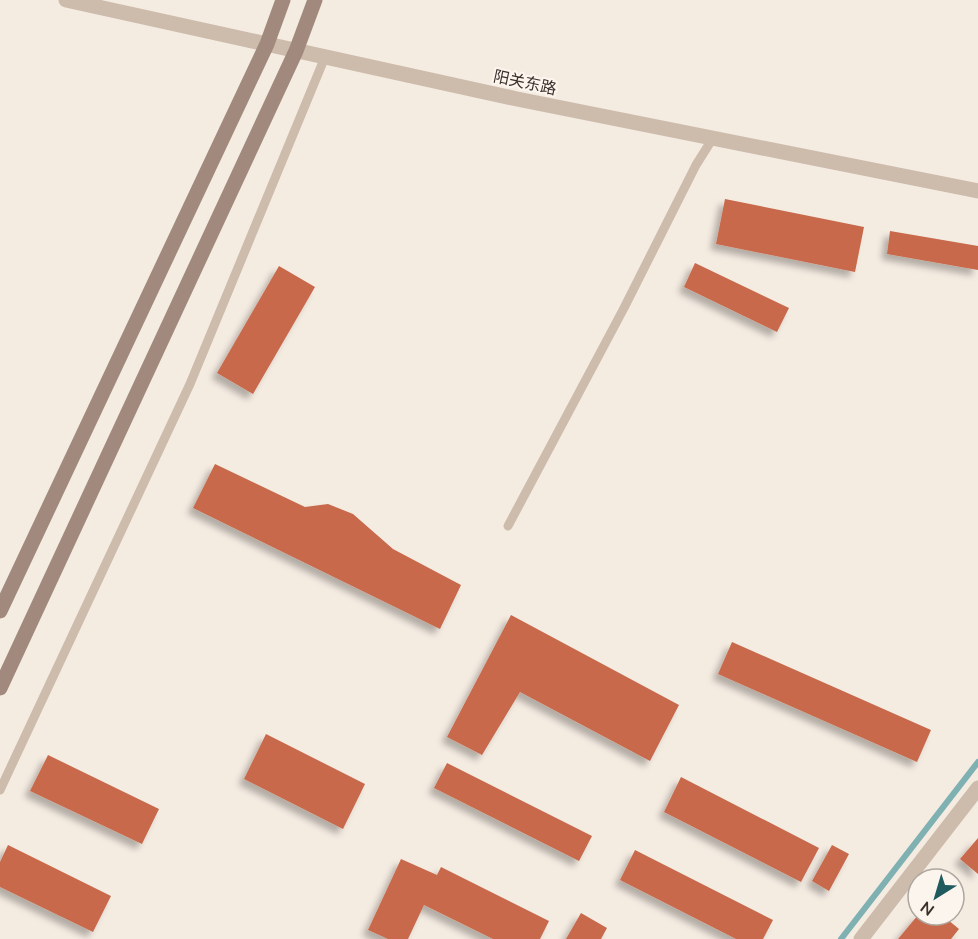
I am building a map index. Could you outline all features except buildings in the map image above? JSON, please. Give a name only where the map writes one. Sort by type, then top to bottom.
[{"type":"main road","points":[[0,611],[267,44],[283,0]]},
{"type":"main road","points":[[0,688],[296,51],[315,0]]},
{"type":"street","name":"阳关东路","points":[[66,0],[529,102],[978,191]]},
{"type":"street","points":[[861,939],[978,788]]},
{"type":"lane","points":[[0,790],[190,384],[325,57]]},
{"type":"lane","points":[[508,526],[712,138]]},
{"type":"waterway","points":[[841,939],[978,762]]}]
